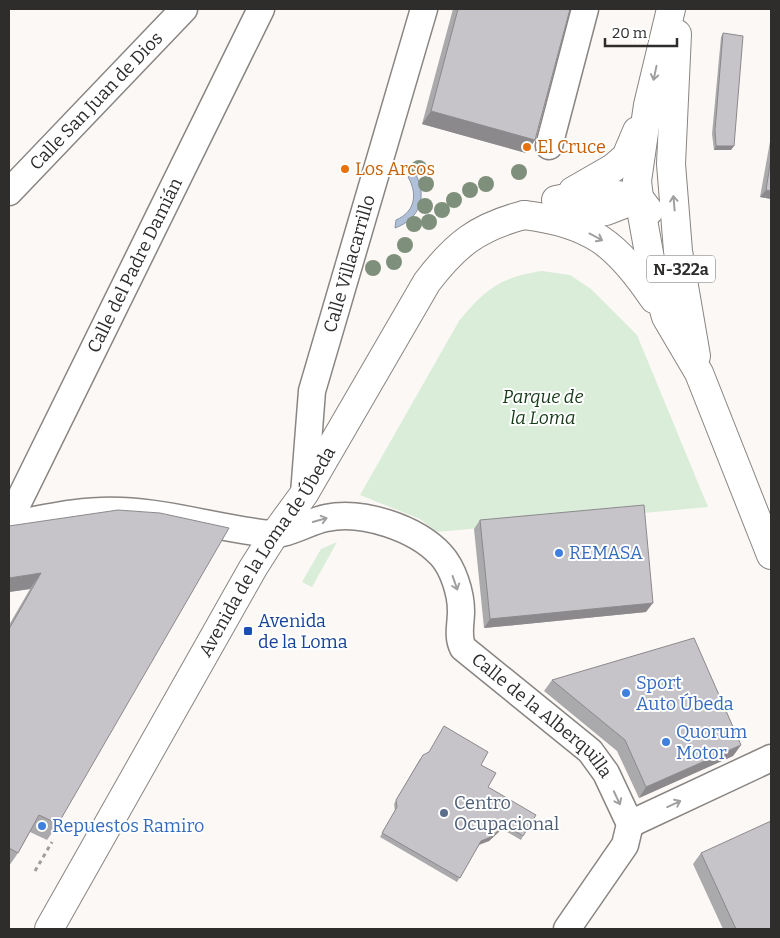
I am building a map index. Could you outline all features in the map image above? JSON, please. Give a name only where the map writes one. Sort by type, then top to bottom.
[{"type":"main road","name":"N-322a","points":[[671,9],[648,105],[637,180],[651,264],[666,317],[699,373],[771,555]]},
{"type":"main road","name":"N-322a","points":[[678,9],[671,164],[678,250],[699,373]]},
{"type":"main road","points":[[554,209],[626,157],[648,105]]},
{"type":"main road","points":[[554,209],[606,211],[623,206],[639,198],[655,185],[671,164]]},
{"type":"main road","points":[[639,198],[656,224],[664,243],[674,282],[691,327]]},
{"type":"main road","name":"Avenida de la Loma de Úbeda","points":[[49,929],[274,535],[304,494],[427,282],[444,261],[466,240],[481,230],[499,222],[554,209]]},
{"type":"main road","points":[[554,209],[593,234],[622,256],[666,317]]},
{"type":"street","name":"Calle San Juan de Dios","points":[[9,192],[184,9]]},
{"type":"street","name":"Calle del Padre Damián","points":[[9,521],[261,9]]},
{"type":"street","name":"Calle Villacarrillo","points":[[304,494],[312,391],[424,9]]},
{"type":"street","points":[[549,146],[585,9]]},
{"type":"street","points":[[9,525],[75,513],[123,511],[274,535]]},
{"type":"street","name":"Calle de la Alberquilla","points":[[274,535],[326,518],[345,516],[399,528],[420,537],[443,557],[458,590],[461,609],[459,639],[463,648],[590,751],[606,773],[630,824]]},
{"type":"street","points":[[567,929],[625,845],[630,824],[771,758]]},
{"type":"path","points":[[35,871],[52,842]]},
{"type":"green space","name":"Parque de la Loma","points":[[542,271],[570,275],[591,289],[637,335],[708,507],[437,532],[420,519],[360,495],[459,321],[477,301],[495,286],[515,277]]},
{"type":"green space","points":[[337,542],[312,587],[302,582],[321,549]]},
{"type":"water","points":[[415,173],[421,190],[419,206],[416,213],[410,219],[395,228],[396,220],[407,212],[413,202],[413,190],[408,177]]},
{"type":"building","points":[[458,9],[570,9],[535,140],[431,111]]},
{"type":"building","points":[[723,33],[743,36],[734,146],[716,146],[715,130]]},
{"type":"building","points":[[771,158],[771,191],[766,190]]},
{"type":"building","name":"REMASA","points":[[644,505],[653,603],[490,619],[480,520]]},
{"type":"building","points":[[118,510],[160,513],[229,528],[58,824],[39,815],[18,853],[9,848],[9,629],[41,573],[9,578],[9,526]]},
{"type":"building","points":[[694,638],[741,745],[646,787],[625,740],[552,680]]},
{"type":"building","name":"Centro Ocupacional","points":[[444,726],[488,752],[481,765],[496,773],[488,787],[536,815],[523,836],[505,825],[491,837],[481,841],[460,878],[382,833],[397,807],[396,800],[423,755],[429,752]]},
{"type":"building","points":[[771,821],[771,929],[736,929],[701,853]]},
{"type":"place","name":"El Cruce","points":[[527,147]]},
{"type":"place","name":"Los Arcos","points":[[345,169]]},
{"type":"place","name":"REMASA","points":[[559,553]]},
{"type":"place","name":"Avenida de la Loma","points":[[248,631]]},
{"type":"place","name":"Sport Auto Úbeda","points":[[626,693]]},
{"type":"place","name":"Quorum Motor","points":[[666,742]]},
{"type":"place","name":"Centro Ocupacional","points":[[444,813]]},
{"type":"place","name":"Repuestos Ramiro","points":[[42,826]]}]
